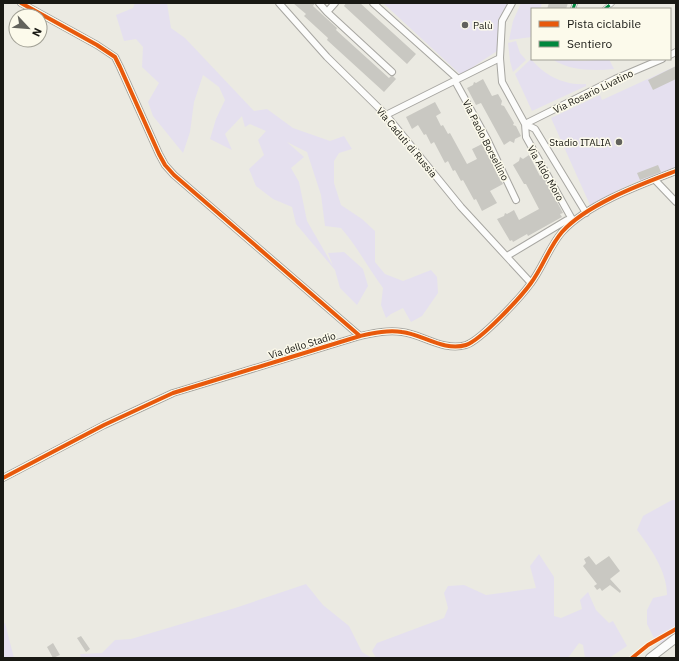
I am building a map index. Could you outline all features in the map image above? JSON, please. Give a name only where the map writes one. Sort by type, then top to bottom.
[{"type":"street","points":[[21,3],[98,45],[115,58],[165,165],[174,175],[217,213],[360,336]]},
{"type":"street","points":[[319,3],[392,72]]},
{"type":"street","points":[[327,12],[335,3]]},
{"type":"street","name":"Via Paolo Borsellino","points":[[373,3],[456,80],[487,139],[516,200]]},
{"type":"street","name":"Via Aldo Moro","points":[[512,3],[502,20],[500,58],[502,82],[525,124],[526,137],[574,221]]},
{"type":"street","name":"Via Caduti di Russia","points":[[282,4],[327,57],[386,115],[461,206],[532,283]]},
{"type":"street","points":[[386,115],[500,58]]},
{"type":"street","name":"Via Rosario Livatino","points":[[525,124],[615,79],[660,60]]},
{"type":"street","name":"Via Aldo Moro","points":[[525,124],[535,129],[586,213]]},
{"type":"street","name":"Via dello Stadio","points":[[3,478],[104,425],[173,392],[360,336],[387,331],[402,332],[416,334],[440,344],[465,346],[475,340],[498,320],[532,283],[552,245],[563,231],[574,221],[622,192],[676,171]]},
{"type":"street","points":[[655,180],[676,202]]},
{"type":"street","points":[[507,256],[567,220],[574,221]]},
{"type":"street","points":[[650,658],[676,638]]},
{"type":"shaded area","points":[[135,3],[167,3],[171,28],[185,38],[254,111],[267,109],[293,128],[330,141],[344,136],[352,149],[339,153],[334,161],[334,183],[341,205],[362,219],[375,231],[375,262],[385,274],[403,281],[431,270],[437,277],[438,293],[422,316],[411,322],[403,308],[386,318],[381,305],[383,288],[341,228],[325,226],[321,195],[307,152],[287,142],[304,157],[291,168],[299,182],[307,221],[333,266],[328,253],[344,252],[363,269],[368,286],[357,305],[340,288],[335,270],[296,224],[292,207],[273,199],[256,186],[249,169],[264,155],[258,140],[266,131],[250,124],[245,127],[242,116],[225,134],[232,150],[210,139],[216,119],[225,100],[219,87],[203,75],[194,102],[190,132],[183,153],[153,116],[148,102],[159,83],[142,67],[143,47],[136,39],[124,41],[116,15],[133,8]]},
{"type":"shaded area","points":[[383,3],[508,3],[499,22],[500,49],[461,75]]},
{"type":"shaded area","points":[[521,3],[542,3],[540,8],[531,8],[531,37],[509,40],[513,21]]},
{"type":"shaded area","points":[[516,41],[520,53],[526,60],[513,72],[508,43]]},
{"type":"shaded area","points":[[531,59],[542,70],[556,78],[570,83],[586,84],[586,86],[532,111],[515,74]]},
{"type":"shaded area","points":[[554,60],[610,60],[614,69],[582,69],[559,63]]},
{"type":"shaded area","name":"Stadio ITALIA","points":[[676,66],[676,167],[640,182],[639,180],[590,205],[551,118],[600,95],[602,100]]},
{"type":"shaded area","points":[[672,500],[676,500],[676,636],[664,645],[654,638],[647,624],[647,610],[653,598],[667,595],[664,577],[653,553],[637,530],[643,516]]},
{"type":"shaded area","points":[[539,554],[554,577],[554,616],[561,618],[582,609],[580,600],[588,592],[596,610],[609,623],[613,621],[627,646],[609,658],[585,658],[583,645],[579,643],[568,658],[376,658],[372,651],[377,643],[444,618],[448,608],[444,593],[448,586],[464,585],[486,595],[536,588],[530,566]]},
{"type":"shaded area","points":[[306,584],[323,605],[349,626],[362,652],[372,658],[81,658],[80,654],[102,653],[115,640],[131,639],[235,608]]},
{"type":"shaded area","points":[[5,623],[14,658],[3,658],[3,624]]},
{"type":"building","points":[[293,3],[315,3],[313,6],[337,28],[336,30],[389,78],[393,76],[396,79],[384,92],[327,40],[328,38],[304,16],[306,14]]},
{"type":"building","points":[[346,3],[360,3],[416,54],[407,64],[344,6]]},
{"type":"building","points":[[549,3],[568,3],[566,8],[547,8]]},
{"type":"building","points":[[676,66],[676,79],[653,90],[648,80]]},
{"type":"building","points":[[483,79],[492,96],[498,94],[502,101],[501,105],[504,106],[514,123],[513,125],[516,126],[521,136],[515,139],[514,143],[510,141],[504,145],[481,103],[476,105],[467,88],[473,85],[474,82],[476,83]]},
{"type":"building","points":[[435,102],[441,113],[436,116],[441,126],[443,125],[448,134],[450,133],[467,164],[477,159],[472,149],[482,144],[503,184],[490,191],[497,203],[482,211],[463,180],[461,181],[455,170],[453,171],[448,161],[445,163],[434,142],[431,144],[426,134],[424,135],[418,125],[412,129],[406,117]]},
{"type":"building","points":[[529,155],[563,213],[560,214],[562,217],[528,236],[527,234],[513,242],[512,240],[510,241],[497,219],[504,216],[505,213],[507,214],[514,210],[519,220],[539,209],[526,184],[524,184],[513,165],[519,161],[520,157],[523,159]]},
{"type":"building","points":[[658,165],[661,172],[640,180],[637,173]]},
{"type":"building","points":[[589,556],[596,565],[609,556],[620,571],[610,579],[621,591],[620,593],[610,585],[602,591],[600,588],[597,590],[594,586],[597,584],[583,566],[586,563],[584,559]]},
{"type":"building","points":[[81,636],[90,649],[86,652],[77,638]]},
{"type":"building","points":[[53,643],[60,655],[53,658],[47,647]]},
{"type":"marked path","points":[[573,8],[575,3]]},
{"type":"marked path","points":[[606,8],[612,3]]},
{"type":"cycle path","points":[[21,3],[97,45],[115,57],[165,165],[174,175],[360,336]]},
{"type":"cycle path","points":[[3,478],[104,425],[173,393],[360,336],[396,331],[410,333],[450,346],[458,347],[466,345],[491,327],[519,298],[535,277],[557,238],[573,222],[586,212],[616,196],[676,171]]},
{"type":"cycle path","points":[[632,658],[648,645],[676,629]]},
{"type":"place","name":"Palù","points":[[465,25]]},
{"type":"place","name":"Stadio ITALIA","points":[[619,142]]}]
